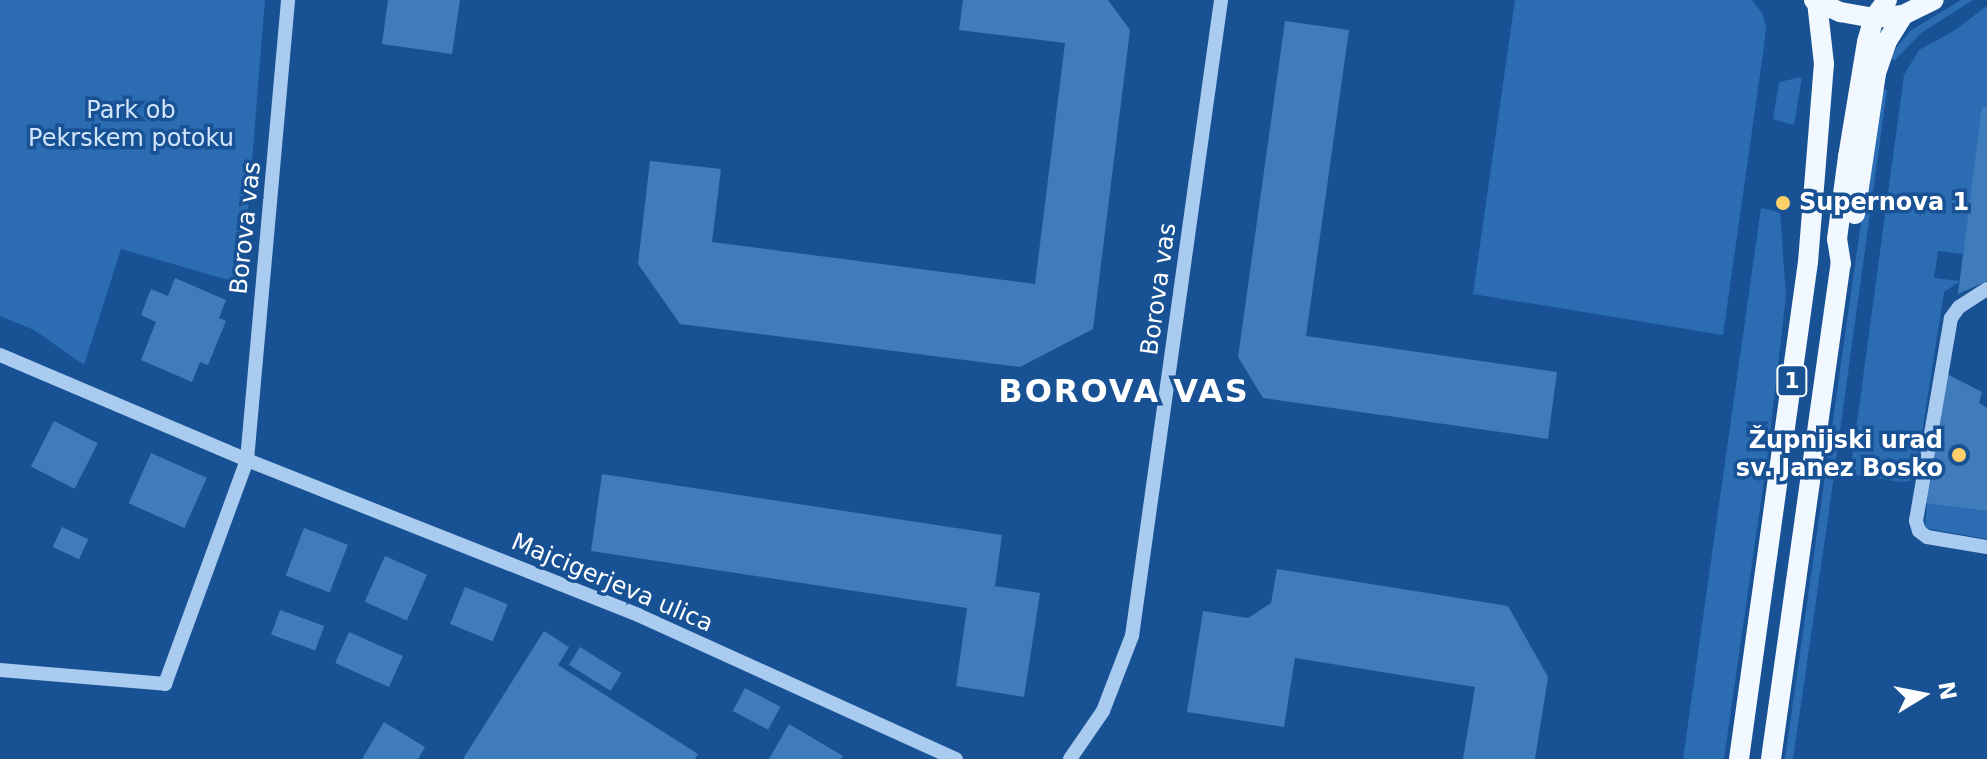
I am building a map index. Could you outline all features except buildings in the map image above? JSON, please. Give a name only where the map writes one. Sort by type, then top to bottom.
[{"type":"main road","points":[[1841,264],[1837,239],[1862,71],[1874,18],[1887,0]]},
{"type":"main road","points":[[1816,1],[1857,17],[1874,18],[1903,15],[1934,0]]},
{"type":"main road","name":"1","points":[[1739,759],[1808,262],[1824,77],[1816,1]]},
{"type":"main road","name":"1","points":[[1771,759],[1841,264],[1851,243],[1876,73],[1887,41],[1903,15]]},
{"type":"street","name":"Borova vas","points":[[247,460],[288,0]]},
{"type":"street","name":"Borova vas","points":[[1070,759],[1103,711],[1132,636],[1221,0]]},
{"type":"street","points":[[1987,289],[1959,307],[1951,318],[1916,521],[1919,531],[1927,537],[1987,547]]},
{"type":"street","name":"Majcigerjeva ulica","points":[[0,355],[247,460],[638,615],[956,759]]},
{"type":"street","points":[[0,670],[165,684],[247,460]]},
{"type":"green space","name":"Park ob Pekrskem potoku","points":[[0,0],[265,0],[242,284],[121,249],[84,365],[34,330],[0,316]]},
{"type":"green space","points":[[1515,0],[1752,0],[1762,13],[1766,26],[1764,46],[1723,335],[1473,294]]},
{"type":"green space","points":[[1961,0],[1973,0],[1921,33],[1895,60],[1888,58],[1910,31]]},
{"type":"green space","points":[[1987,6],[1987,107],[1983,106],[1963,254],[1938,251],[1934,278],[1960,281],[1944,292],[1916,471],[1910,481],[1902,482],[1850,474],[1904,75],[1919,50],[1952,32]]},
{"type":"green space","points":[[1802,77],[1794,125],[1773,119],[1779,82]]},
{"type":"green space","points":[[1880,88],[1887,90],[1828,518],[1793,759],[1785,759]]},
{"type":"green space","points":[[1761,208],[1780,212],[1786,296],[1767,459],[1724,759],[1683,759]]},
{"type":"green space","points":[[1927,503],[1987,511],[1987,539],[1925,528]]},
{"type":"place","name":"Supernova 1","points":[[1783,203]]},
{"type":"place","name":"Župnijski urad sv. Janez Bosko","points":[[1959,455]]},
{"type":"district","name":"BOROVA VAS","points":[[1124,391]]}]
